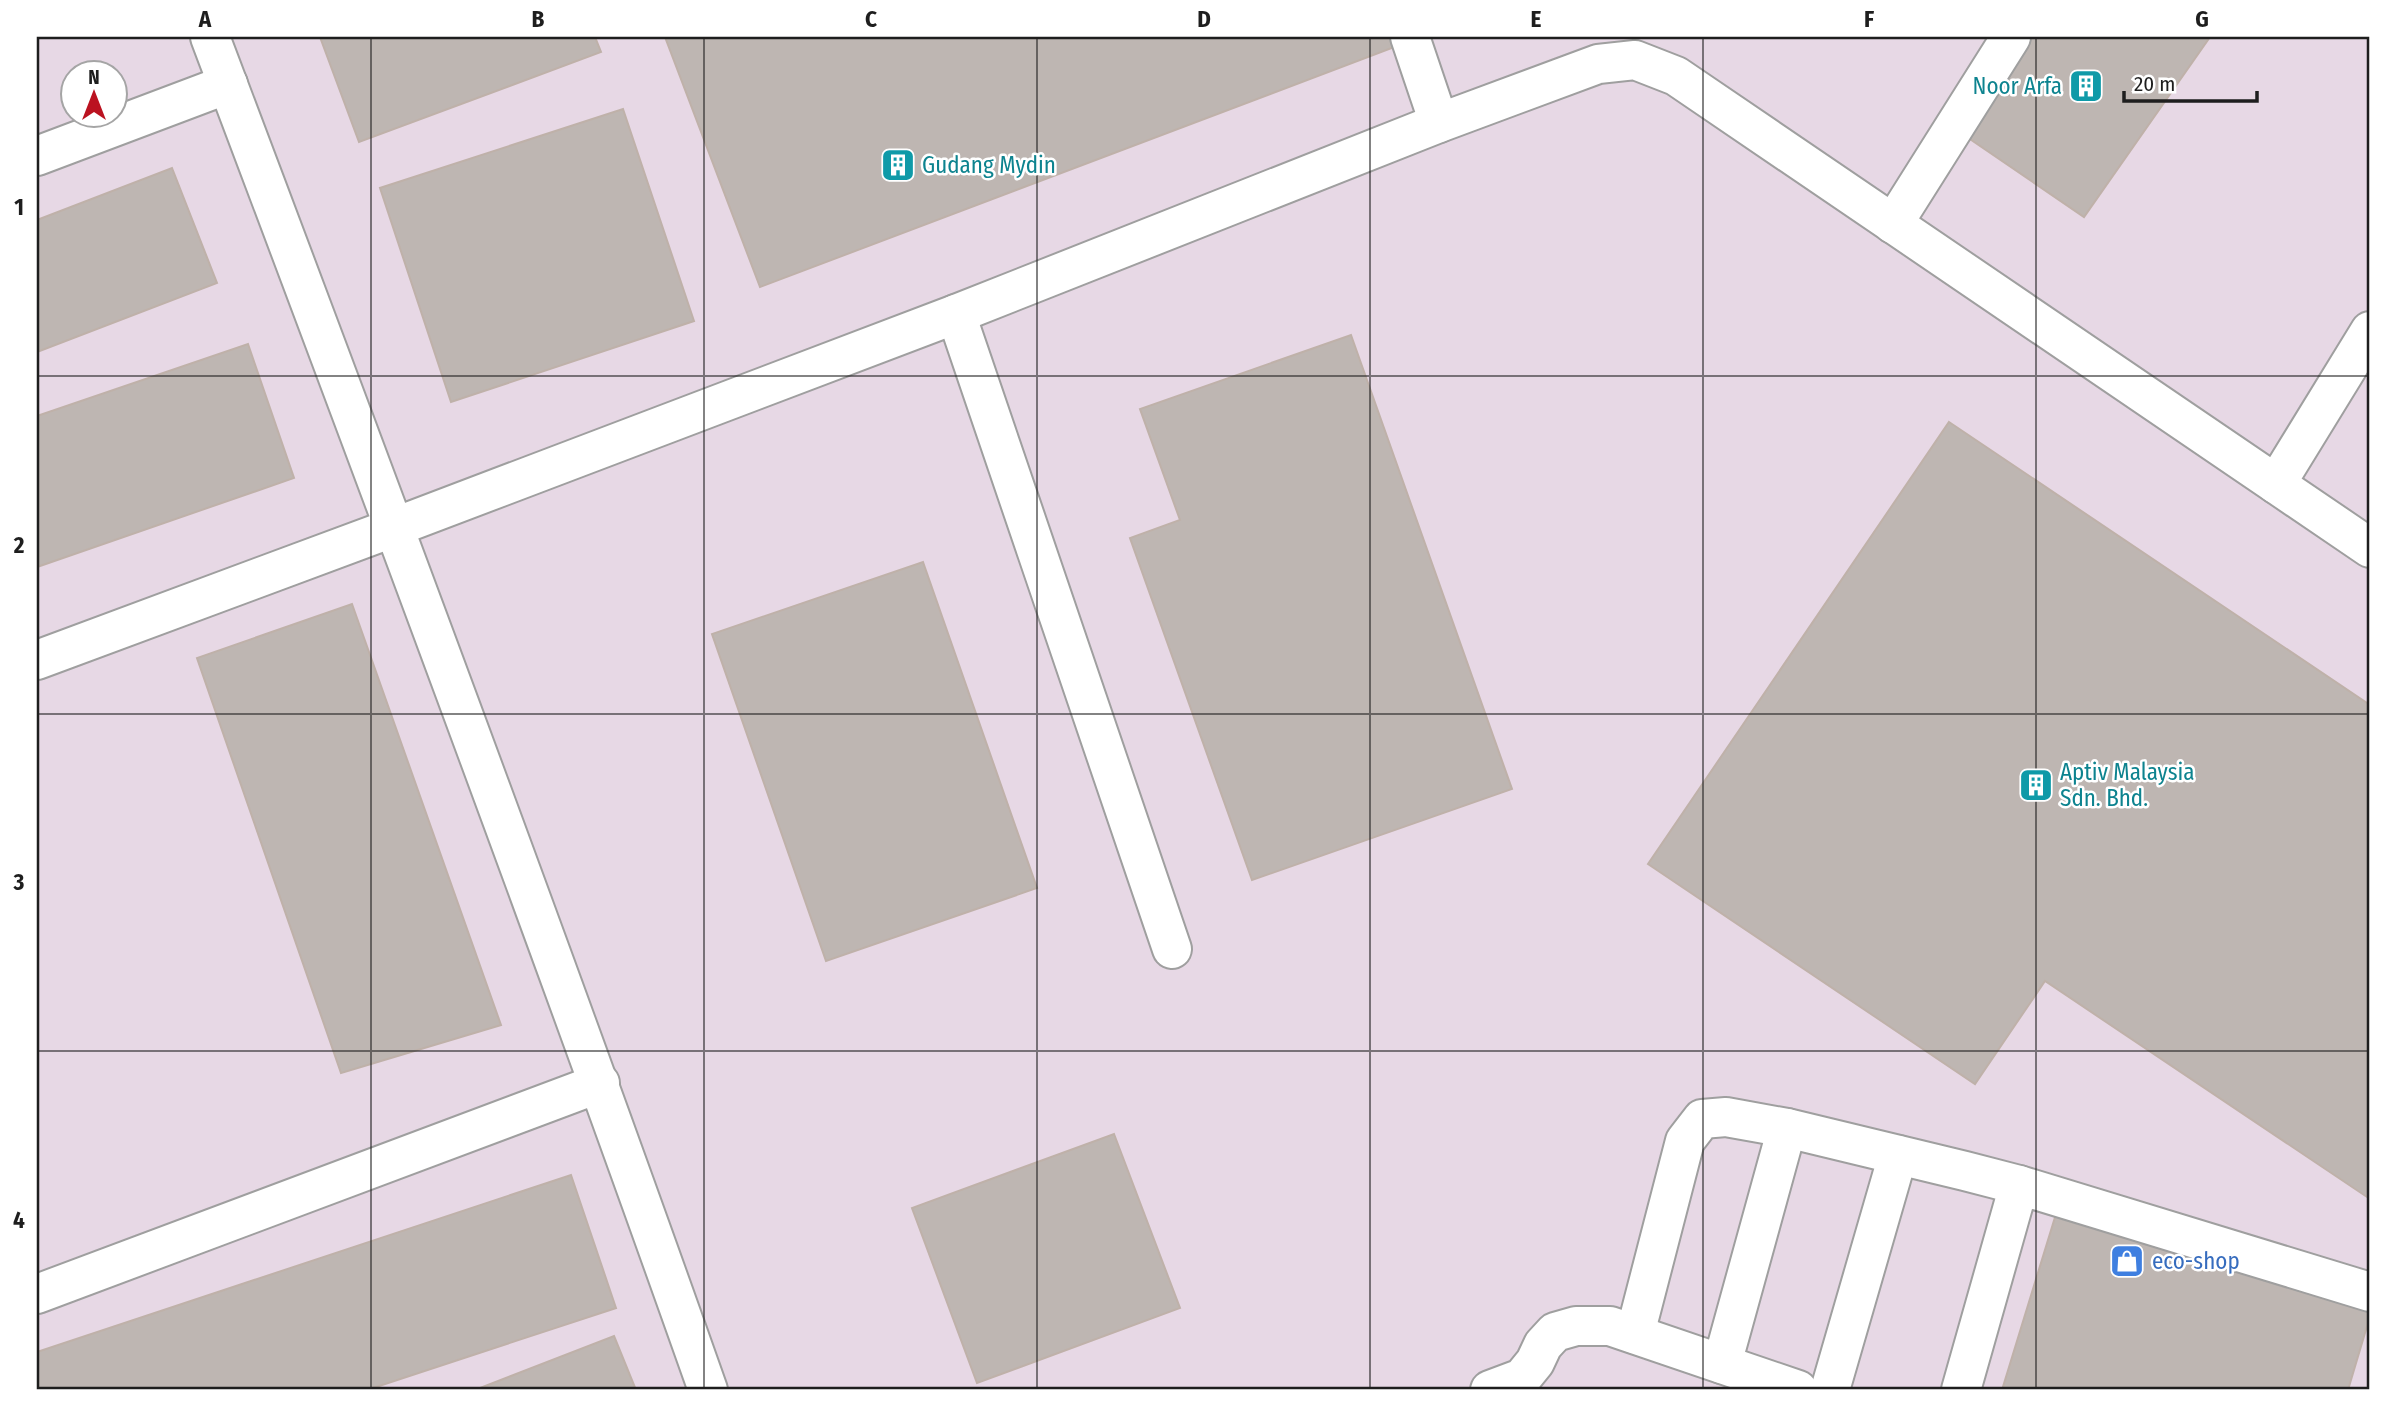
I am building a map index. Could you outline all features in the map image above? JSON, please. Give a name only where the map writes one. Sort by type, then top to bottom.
[{"type":"street","points":[[210,37],[395,527],[600,1083],[708,1390]]},
{"type":"street","points":[[1410,37],[1439,123]]},
{"type":"street","points":[[1893,224],[2011,37]]},
{"type":"street","points":[[37,660],[957,314],[1439,123],[1638,48],[2370,548]]},
{"type":"street","points":[[37,156],[228,85]]},
{"type":"street","points":[[957,314],[1171,948]]},
{"type":"street","points":[[2276,484],[2370,331]]},
{"type":"street","points":[[39,1287],[600,1083]]},
{"type":"street","points":[[1635,1334],[1685,1141],[1702,1119],[1726,1117],[1787,1128],[2019,1185],[2370,1292]]},
{"type":"street","points":[[1722,1364],[1787,1128]]},
{"type":"street","points":[[1830,1390],[1898,1155]]},
{"type":"street","points":[[1961,1390],[2019,1185]]},
{"type":"street","points":[[1490,1390],[1522,1378],[1535,1362],[1543,1345],[1555,1332],[1576,1326],[1611,1326],[1798,1390]]},
{"type":"shaded area","points":[[37,37],[2370,37],[2370,1390],[37,1390]]},
{"type":"building","points":[[320,37],[595,37],[601,52],[359,142]]},
{"type":"building","name":"Gudang Mydin","points":[[665,37],[1402,37],[1405,43],[760,287]]},
{"type":"building","name":"Noor Arfa","points":[[2032,37],[2210,37],[2084,217],[1964,135]]},
{"type":"building","points":[[623,109],[694,321],[451,402],[380,188]]},
{"type":"building","points":[[172,168],[217,283],[37,352],[37,220]]},
{"type":"building","points":[[1351,335],[1512,789],[1252,880],[1130,538],[1180,520],[1140,409]]},
{"type":"building","points":[[248,344],[294,478],[37,567],[37,416]]},
{"type":"building","name":"Aptiv Malaysia Sdn. Bhd.","points":[[1949,422],[2370,705],[2370,1199],[2045,981],[1975,1084],[1648,864]]},
{"type":"building","points":[[923,562],[1037,888],[826,961],[712,634]]},
{"type":"building","points":[[352,604],[501,1025],[341,1073],[197,658]]},
{"type":"building","points":[[1114,1134],[1180,1308],[977,1383],[912,1208]]},
{"type":"building","points":[[571,1175],[616,1308],[367,1390],[37,1390],[37,1352]]},
{"type":"building","name":"eco-shop","points":[[2056,1214],[2370,1308],[2348,1390],[2002,1390]]},
{"type":"building","points":[[614,1336],[636,1390],[475,1390]]},
{"type":"place","name":"Noor Arfa","points":[[2086,86]]},
{"type":"place","name":"Gudang Mydin","points":[[898,165]]},
{"type":"place","name":"Aptiv Malaysia Sdn. Bhd.","points":[[2036,785]]},
{"type":"place","name":"eco-shop","points":[[2127,1261]]}]
